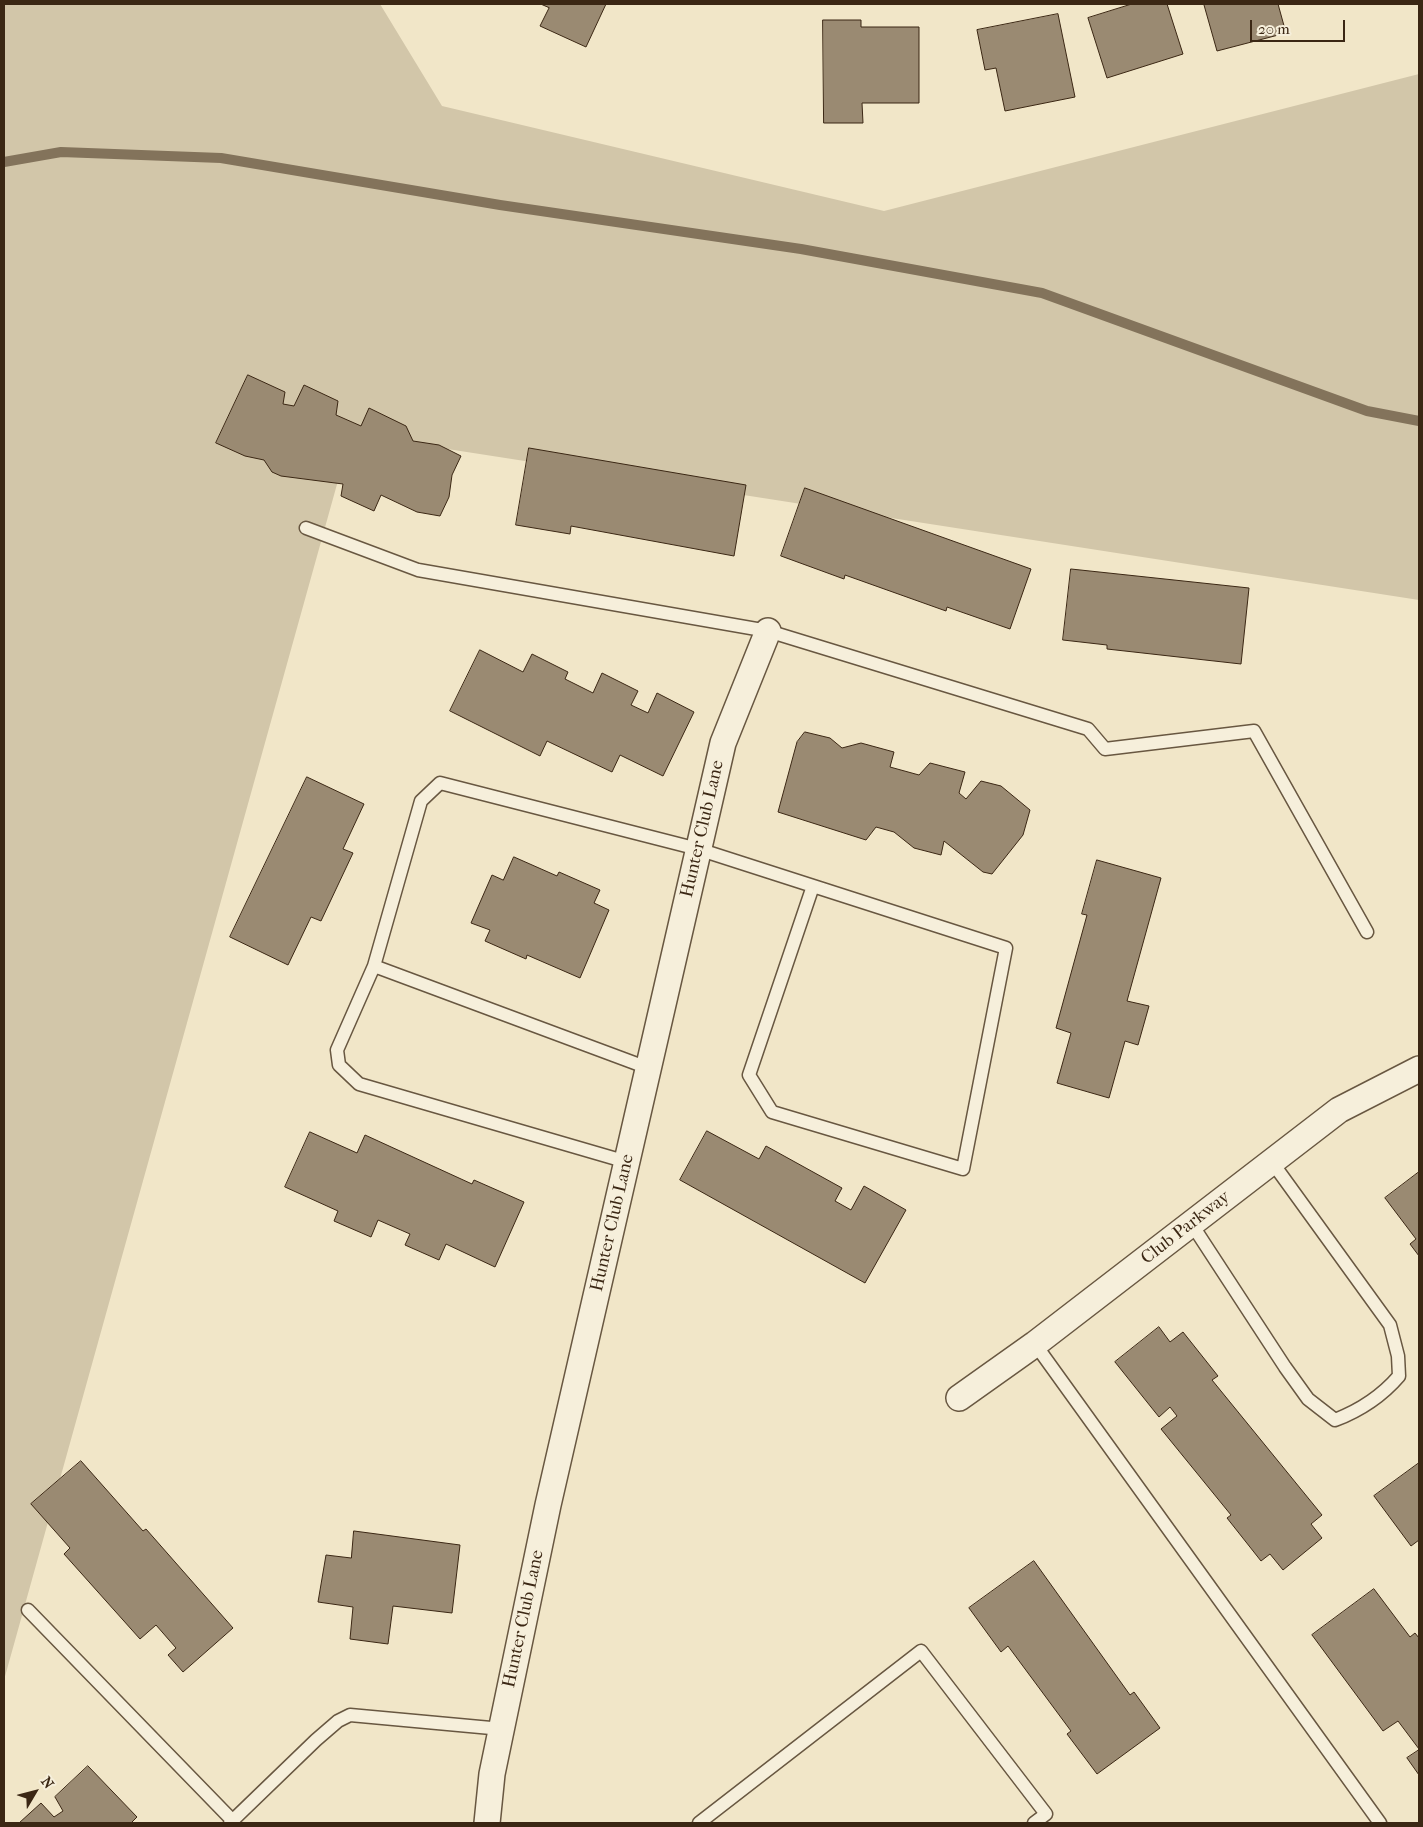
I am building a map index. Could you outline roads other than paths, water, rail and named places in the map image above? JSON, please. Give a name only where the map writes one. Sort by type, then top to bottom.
[{"type":"street","name":"Hunter Club Lane","points":[[487,1823],[492,1774],[548,1505],[698,849],[723,743],[768,631]]},
{"type":"street","name":"Club Parkway","points":[[959,1398],[1035,1344],[1339,1110],[1419,1068]]},
{"type":"lane","points":[[306,528],[418,570],[768,631],[1088,730],[1105,750],[1254,731],[1367,932]]},
{"type":"lane","points":[[627,1162],[359,1084],[340,1065],[337,1050],[374,966],[421,801],[440,783],[698,849],[1006,948],[963,1169],[772,1112],[749,1075],[813,886]]},
{"type":"lane","points":[[374,966],[648,1068]]},
{"type":"lane","points":[[1191,1223],[1308,1399],[1335,1420],[1356,1412],[1385,1392],[1399,1376],[1398,1356],[1390,1325],[1272,1162]]},
{"type":"lane","points":[[1035,1344],[1380,1823]]},
{"type":"lane","points":[[28,1610],[232,1822],[316,1740],[338,1721],[350,1715],[502,1729]]},
{"type":"lane","points":[[699,1823],[921,1652],[1046,1814],[1034,1823]]},
{"type":"waterway","points":[[4,162],[61,152],[221,158],[500,205],[801,249],[1042,293],[1367,411],[1419,421]]}]
